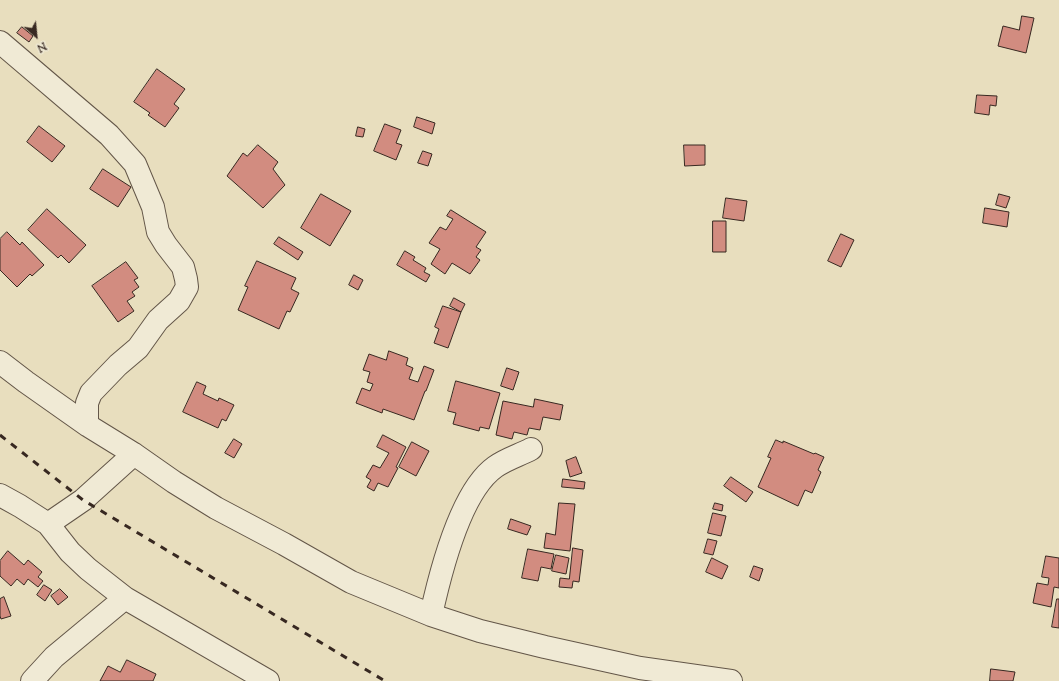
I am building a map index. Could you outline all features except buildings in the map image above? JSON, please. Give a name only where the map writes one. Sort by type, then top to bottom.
[{"type":"street","points":[[0,42],[108,136],[135,164],[153,207],[158,232],[182,267],[186,279],[187,287],[179,301],[158,320],[138,348],[118,365],[91,393],[87,403],[87,425]]},
{"type":"street","points":[[0,362],[87,425],[134,454],[174,482],[216,508],[351,582],[430,615],[480,631],[545,647],[638,674],[731,681]]},
{"type":"street","points":[[430,615],[450,544],[469,499],[480,482],[496,466],[531,449]]},
{"type":"street","points":[[48,524],[83,500],[134,454]]},
{"type":"street","points":[[0,495],[48,524],[70,552],[88,569],[125,598],[268,681]]},
{"type":"street","points":[[32,681],[54,657],[125,598]]},
{"type":"railway","points":[[0,435],[83,500],[385,681]]}]
